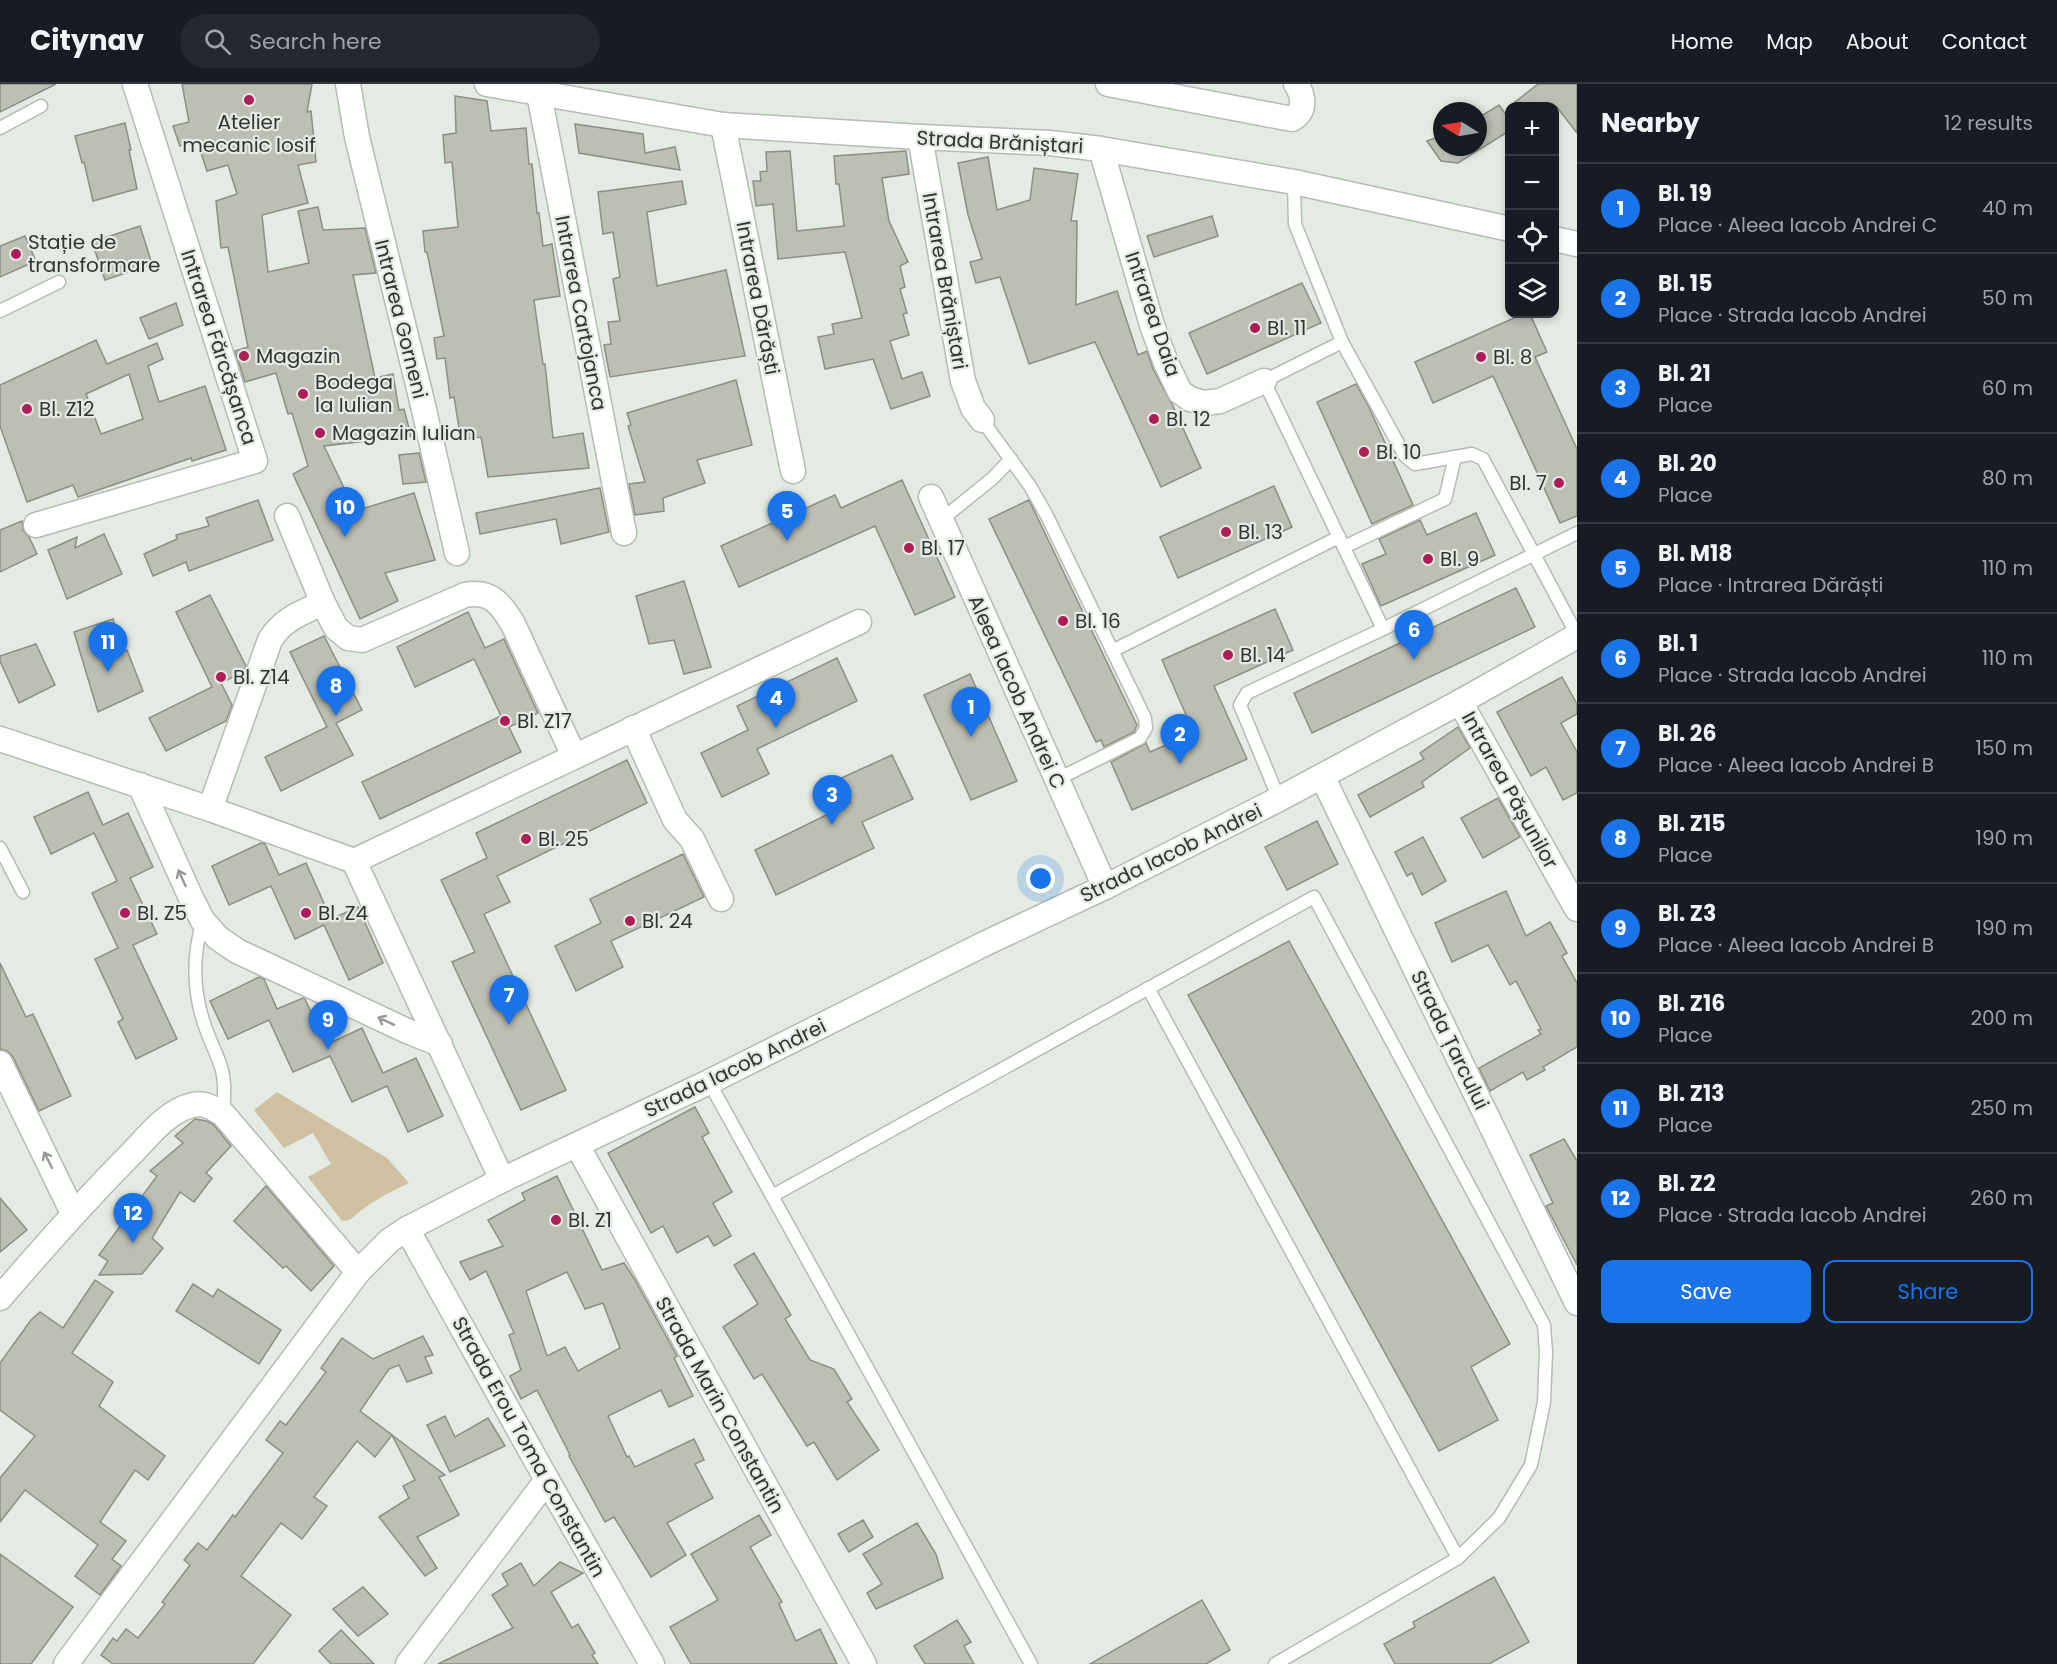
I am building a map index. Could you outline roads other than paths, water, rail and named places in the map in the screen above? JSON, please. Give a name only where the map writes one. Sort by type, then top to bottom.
[{"type":"street","name":"Intrarea Fărcășanca","points":[[36,525],[255,461],[135,84]]},
{"type":"street","name":"Intrarea Gorneni","points":[[348,84],[357,137],[457,553]]},
{"type":"street","name":"Strada Brăniștari","points":[[487,84],[723,125],[1050,142],[1101,148],[1294,182],[1505,228]]},
{"type":"street","points":[[1107,84],[1292,119],[1299,115],[1302,106],[1302,97],[1296,84]]},
{"type":"street","name":"Intrarea Cartojanca","points":[[539,94],[624,533]]},
{"type":"street","name":"Intrarea Dărăști","points":[[723,125],[793,471]]},
{"type":"street","name":"Intrarea Brăniștari","points":[[920,137],[963,381],[973,408],[982,420]]},
{"type":"street","name":"Intrarea Daia","points":[[1101,148],[1152,325],[1180,392],[1190,399],[1204,403],[1220,401],[1264,381]]},
{"type":"street","points":[[1559,240],[1577,244]]},
{"type":"street","name":"Aleea Iacob Andrei C","points":[[931,497],[1105,887]]},
{"type":"street","points":[[287,516],[323,603],[336,628],[348,638],[362,640],[465,595],[476,593],[487,595],[504,608],[574,756]]},
{"type":"street","points":[[210,809],[270,640],[289,618],[323,603]]},
{"type":"street","points":[[354,861],[859,622]]},
{"type":"street","name":"Strada Iacob Andrei","points":[[358,1272],[390,1240],[407,1229],[502,1180],[709,1082],[1279,800],[1577,636]]},
{"type":"street","name":"Intrarea Pășunilor","points":[[1460,702],[1577,909]]},
{"type":"street","points":[[633,728],[675,820],[692,839],[721,899]]},
{"type":"street","points":[[0,738],[210,809],[354,861],[502,1180]]},
{"type":"street","name":"Strada Țarcului","points":[[1322,776],[1577,1304]]},
{"type":"street","points":[[140,785],[192,900],[203,921],[218,938],[237,951],[440,1044]]},
{"type":"street","points":[[0,1063],[73,1213]]},
{"type":"street","points":[[0,1298],[73,1213],[154,1131],[175,1113],[193,1105],[211,1107],[223,1114],[358,1272],[66,1664]]},
{"type":"street","name":"Strada Marin Constantin","points":[[577,1145],[864,1664]]},
{"type":"street","name":"Strada Erou Toma Constantin","points":[[407,1229],[652,1664]]},
{"type":"street","points":[[408,1664],[547,1480]]},
{"type":"lane","points":[[0,128],[41,106]]},
{"type":"lane","points":[[1294,182],[1295,224],[1342,342],[1405,456],[1415,464],[1472,454],[1483,459],[1577,636]]},
{"type":"lane","points":[[0,311],[59,282]]},
{"type":"lane","points":[[1342,342],[1264,381],[1383,629]]},
{"type":"lane","points":[[982,420],[1046,513],[1145,718],[1146,728],[1140,738],[1056,780]]},
{"type":"lane","points":[[1112,651],[1342,542],[1445,499],[1455,458]]},
{"type":"lane","points":[[941,520],[993,478],[1011,459]]},
{"type":"lane","points":[[1279,800],[1240,705],[1247,693],[1577,533]]},
{"type":"lane","points":[[0,848],[22,892]]},
{"type":"lane","points":[[772,1196],[1314,897],[1544,1325],[1546,1352],[1544,1402],[1531,1465],[1499,1518],[1458,1558],[1275,1664]]},
{"type":"lane","points":[[203,921],[197,939],[194,962],[198,997],[205,1028],[221,1065],[225,1090],[223,1114]]},
{"type":"lane","points":[[1148,988],[1458,1558]]},
{"type":"lane","points":[[709,1082],[1031,1664]]},
{"type":"place","name":"Atelier mecanic Iosif","points":[[249,100]]},
{"type":"place","name":"Stație de transformare","points":[[16,254]]},
{"type":"place","name":"Bl. 11","points":[[1255,328]]},
{"type":"place","name":"Magazin","points":[[244,356]]},
{"type":"place","name":"Bl. 8","points":[[1481,357]]},
{"type":"place","name":"Bodega la Iulian","points":[[303,394]]},
{"type":"place","name":"Bl. Z12","points":[[27,409]]},
{"type":"place","name":"Bl. 12","points":[[1154,419]]},
{"type":"place","name":"Magazin Iulian","points":[[320,433]]},
{"type":"place","name":"Bl. 10","points":[[1364,452]]},
{"type":"place","name":"Bl. 7","points":[[1559,483]]},
{"type":"place","name":"Bl. 13","points":[[1226,532]]},
{"type":"place","name":"Bl. Z16","points":[[345,537]]},
{"type":"place","name":"Bl. M18","points":[[787,541]]},
{"type":"place","name":"Bl. 17","points":[[909,548]]},
{"type":"place","name":"Bl. 9","points":[[1428,559]]},
{"type":"place","name":"Bl. 16","points":[[1063,621]]},
{"type":"place","name":"Bl. 14","points":[[1228,655]]},
{"type":"place","name":"Bl. 1","points":[[1414,660]]},
{"type":"place","name":"Bl. Z13","points":[[108,672]]},
{"type":"place","name":"Bl. Z14","points":[[221,677]]},
{"type":"place","name":"Bl. Z15","points":[[336,716]]},
{"type":"place","name":"Bl. Z17","points":[[505,721]]},
{"type":"place","name":"Bl. 20","points":[[776,728]]},
{"type":"place","name":"Bl. 19","points":[[971,737]]},
{"type":"place","name":"Bl. 15","points":[[1180,764]]},
{"type":"place","name":"Bl. 21","points":[[832,825]]},
{"type":"place","name":"Bl. 25","points":[[526,839]]},
{"type":"place","name":"Bl. Z5","points":[[125,913]]},
{"type":"place","name":"Bl. Z4","points":[[306,913]]},
{"type":"place","name":"Bl. 24","points":[[630,921]]},
{"type":"place","name":"Bl. 26","points":[[509,1025]]},
{"type":"place","name":"Bl. Z3","points":[[328,1050]]},
{"type":"place","name":"Bl. Z1","points":[[556,1220]]},
{"type":"place","name":"Bl. Z2","points":[[133,1243]]}]
